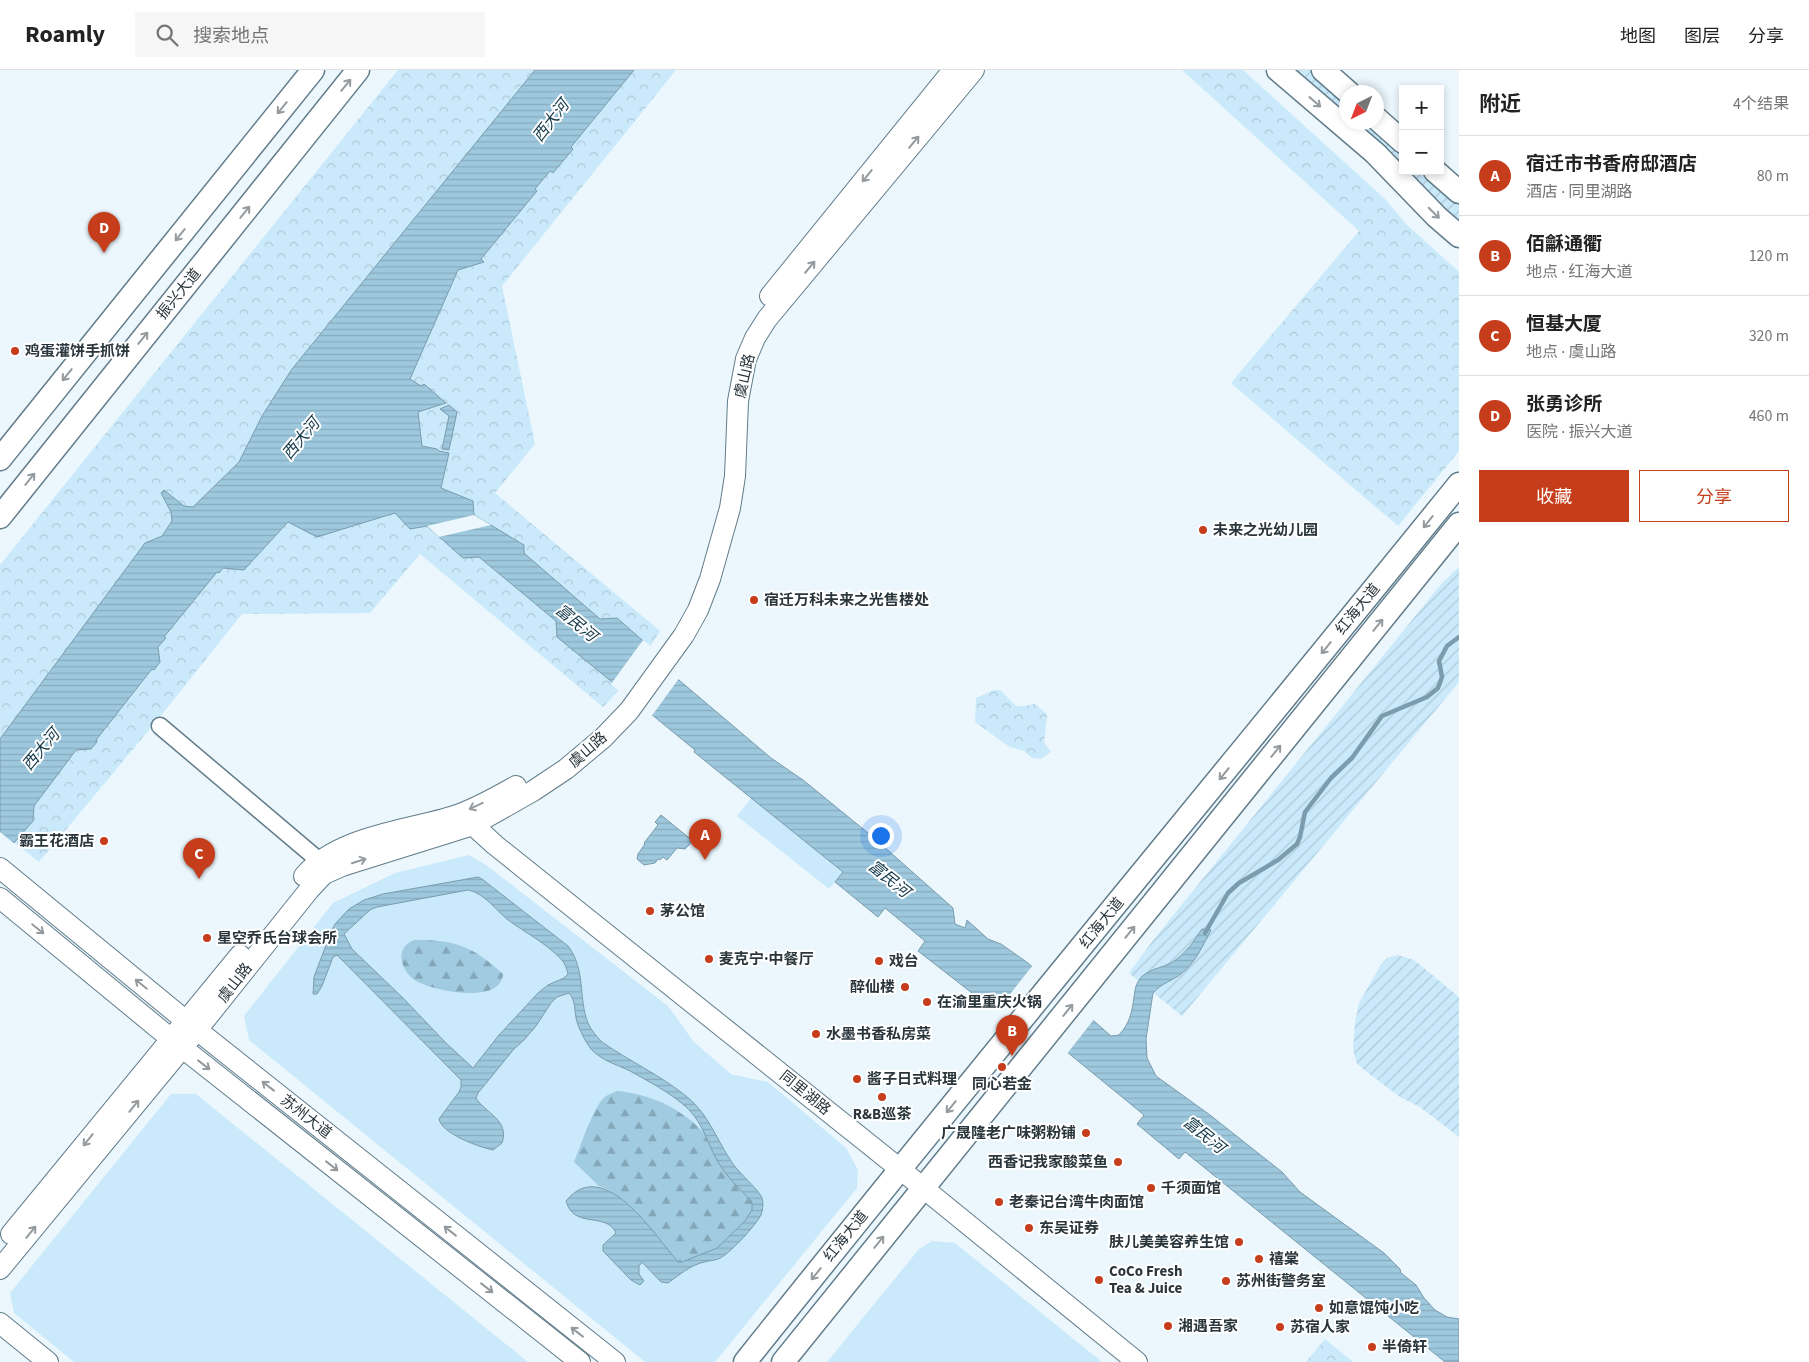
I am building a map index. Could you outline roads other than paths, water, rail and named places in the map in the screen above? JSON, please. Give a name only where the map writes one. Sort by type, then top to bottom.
[{"type":"main road","points":[[0,459],[313,70]]},
{"type":"main road","name":"振兴大道","points":[[0,517],[358,70]]},
{"type":"main road","points":[[1278,70],[1375,153],[1437,217],[1459,236]]},
{"type":"main road","points":[[1323,70],[1340,85]]},
{"type":"main road","points":[[1384,125],[1399,138]]},
{"type":"main road","points":[[1440,175],[1459,192]]},
{"type":"main road","name":"红海大道","points":[[745,1362],[900,1168],[1079,952],[1459,484]]},
{"type":"main road","name":"红海大道","points":[[783,1362],[1459,524]]},
{"type":"street","name":"虞山路","points":[[679,633],[704,569],[724,490],[731,372],[737,349],[754,317],[788,272],[953,70]]},
{"type":"street","name":"虞山路","points":[[326,866],[473,824],[533,791],[566,769],[603,738],[630,699],[698,610],[710,579],[730,508],[735,476],[740,387],[746,359],[755,338],[773,312],[974,70]]},
{"type":"street","name":"虞山路","points":[[0,1248],[308,890],[324,874],[330,854],[358,842],[455,816],[539,774],[630,699]]},
{"type":"street","points":[[160,726],[326,866]]},
{"type":"street","name":"同里湖路","points":[[473,824],[502,851],[900,1168],[1136,1362]]},
{"type":"street","name":"苏州大道","points":[[6,873],[191,1026],[615,1362]]},
{"type":"street","name":"苏州大道","points":[[0,898],[176,1043],[580,1362]]},
{"type":"street","name":"虞山路","points":[[0,1269],[176,1043]]},
{"type":"street","points":[[0,1322],[48,1362]]},
{"type":"water","points":[[535,70],[634,70],[571,147],[573,149],[553,173],[550,171],[535,189],[537,191],[481,259],[484,262],[458,270],[410,379],[421,386],[424,384],[446,403],[418,412],[422,446],[449,453],[441,488],[473,501],[474,515],[524,545],[524,553],[600,619],[617,618],[650,647],[647,653],[771,758],[803,780],[873,837],[953,908],[955,924],[965,928],[967,920],[988,939],[1001,944],[1028,963],[1111,1036],[1119,1035],[1128,1022],[1136,987],[1141,977],[1150,971],[1170,964],[1178,958],[1190,946],[1202,929],[1211,930],[1199,953],[1187,969],[1153,993],[1146,1039],[1147,1058],[1156,1076],[1210,1115],[1282,1172],[1300,1192],[1384,1253],[1400,1269],[1401,1273],[1416,1285],[1435,1310],[1447,1317],[1459,1319],[1459,1362],[1445,1362],[1185,1152],[1179,1159],[1137,1124],[1144,1115],[1001,998],[994,1005],[985,996],[981,1000],[918,951],[925,941],[885,908],[878,917],[835,882],[843,872],[694,752],[695,750],[557,637],[556,621],[479,557],[463,558],[427,526],[410,529],[395,513],[317,537],[288,522],[244,570],[223,568],[219,573],[217,572],[164,637],[166,638],[158,647],[160,662],[154,670],[152,669],[91,749],[76,750],[34,806],[33,821],[0,859],[0,739],[145,543],[162,536],[172,521],[171,512],[161,493],[164,490],[184,506],[193,507],[239,462],[262,416],[292,369]]},
{"type":"water","points":[[449,405],[457,412],[449,450],[442,449],[449,416],[440,409]]},
{"type":"water","points":[[661,815],[693,841],[685,849],[677,848],[667,860],[663,857],[655,863],[644,865],[637,859],[638,854],[658,825],[655,822]]},
{"type":"water","points":[[478,877],[568,946],[574,955],[580,974],[585,1013],[594,1033],[602,1042],[666,1081],[694,1103],[707,1119],[733,1164],[761,1196],[763,1205],[761,1215],[738,1244],[720,1258],[694,1265],[668,1283],[661,1282],[642,1262],[639,1266],[639,1274],[644,1281],[640,1285],[631,1280],[603,1251],[603,1245],[616,1233],[611,1226],[583,1218],[570,1210],[566,1201],[581,1189],[596,1187],[612,1193],[628,1204],[678,1262],[682,1262],[717,1248],[745,1221],[752,1210],[752,1202],[722,1168],[698,1121],[685,1106],[658,1087],[604,1059],[591,1049],[578,1025],[574,1003],[569,993],[557,997],[551,1003],[536,1026],[514,1049],[478,1093],[476,1098],[503,1128],[502,1143],[493,1150],[471,1143],[447,1130],[439,1119],[459,1092],[461,1080],[337,955],[333,957],[322,986],[317,994],[313,994],[314,977],[335,924],[349,909],[364,900],[383,894]],"holes":[[[468,890],[485,898],[508,920],[556,954],[563,962],[568,974],[538,993],[499,1035],[473,1068],[352,949],[344,934],[370,910],[377,907]]]},
{"type":"waterway","points":[[1205,933],[1228,893],[1239,883],[1278,860],[1297,844],[1305,812],[1331,778],[1352,758],[1382,716],[1427,697],[1438,688],[1442,677],[1439,661],[1447,646],[1459,637]]},
{"type":"place","name":"张勇诊所","points":[[104,253]]},
{"type":"place","name":"鸡蛋灌饼手抓饼","points":[[15,351]]},
{"type":"place","name":"未来之光幼儿园","points":[[1203,530]]},
{"type":"place","name":"宿迁万科未来之光售楼处","points":[[754,600]]},
{"type":"place","name":"霸王花酒店","points":[[104,841]]},
{"type":"place","name":"宿迁市书香府邸酒店","points":[[705,860]]},
{"type":"place","name":"恒基大厦","points":[[199,879]]},
{"type":"place","name":"茅公馆","points":[[650,911]]},
{"type":"place","name":"星空乔氏台球会所","points":[[207,938]]},
{"type":"place","name":"麦克宁·中餐厅","points":[[709,959]]},
{"type":"place","name":"戏台","points":[[879,961]]},
{"type":"place","name":"醉仙楼","points":[[905,987]]},
{"type":"place","name":"在渝里重庆火锅","points":[[927,1002]]},
{"type":"place","name":"水墨书香私房菜","points":[[816,1034]]},
{"type":"place","name":"佰龢通衢","points":[[1012,1056]]},
{"type":"place","name":"同心若金","points":[[1002,1067]]},
{"type":"place","name":"酱子日式料理","points":[[857,1079]]},
{"type":"place","name":"R&B巡茶","points":[[882,1097]]},
{"type":"place","name":"广晟隆老广味粥粉铺","points":[[1086,1133]]},
{"type":"place","name":"西香记我家酸菜鱼","points":[[1118,1162]]},
{"type":"place","name":"千须面馆","points":[[1151,1188]]},
{"type":"place","name":"老秦记台湾牛肉面馆","points":[[999,1202]]},
{"type":"place","name":"东吴证券","points":[[1029,1228]]},
{"type":"place","name":"肤儿美美容养生馆","points":[[1239,1242]]},
{"type":"place","name":"禧棠","points":[[1259,1259]]},
{"type":"place","name":"CoCo Fresh Tea & Juice","points":[[1099,1280]]},
{"type":"place","name":"苏州街警务室","points":[[1226,1281]]},
{"type":"place","name":"如意馄饨小吃","points":[[1319,1308]]},
{"type":"place","name":"湘遇吾家","points":[[1168,1326]]},
{"type":"place","name":"苏宿人家","points":[[1280,1327]]},
{"type":"place","name":"半倚轩","points":[[1372,1347]]},
{"type":"water label","name":"西大河","points":[[551,121]]},
{"type":"water label","name":"西大河","points":[[301,439]]},
{"type":"water label","name":"富民河","points":[[576,623]]},
{"type":"water label","name":"西大河","points":[[41,750]]},
{"type":"water label","name":"富民河","points":[[889,879]]},
{"type":"water label","name":"富民河","points":[[1204,1135]]}]
